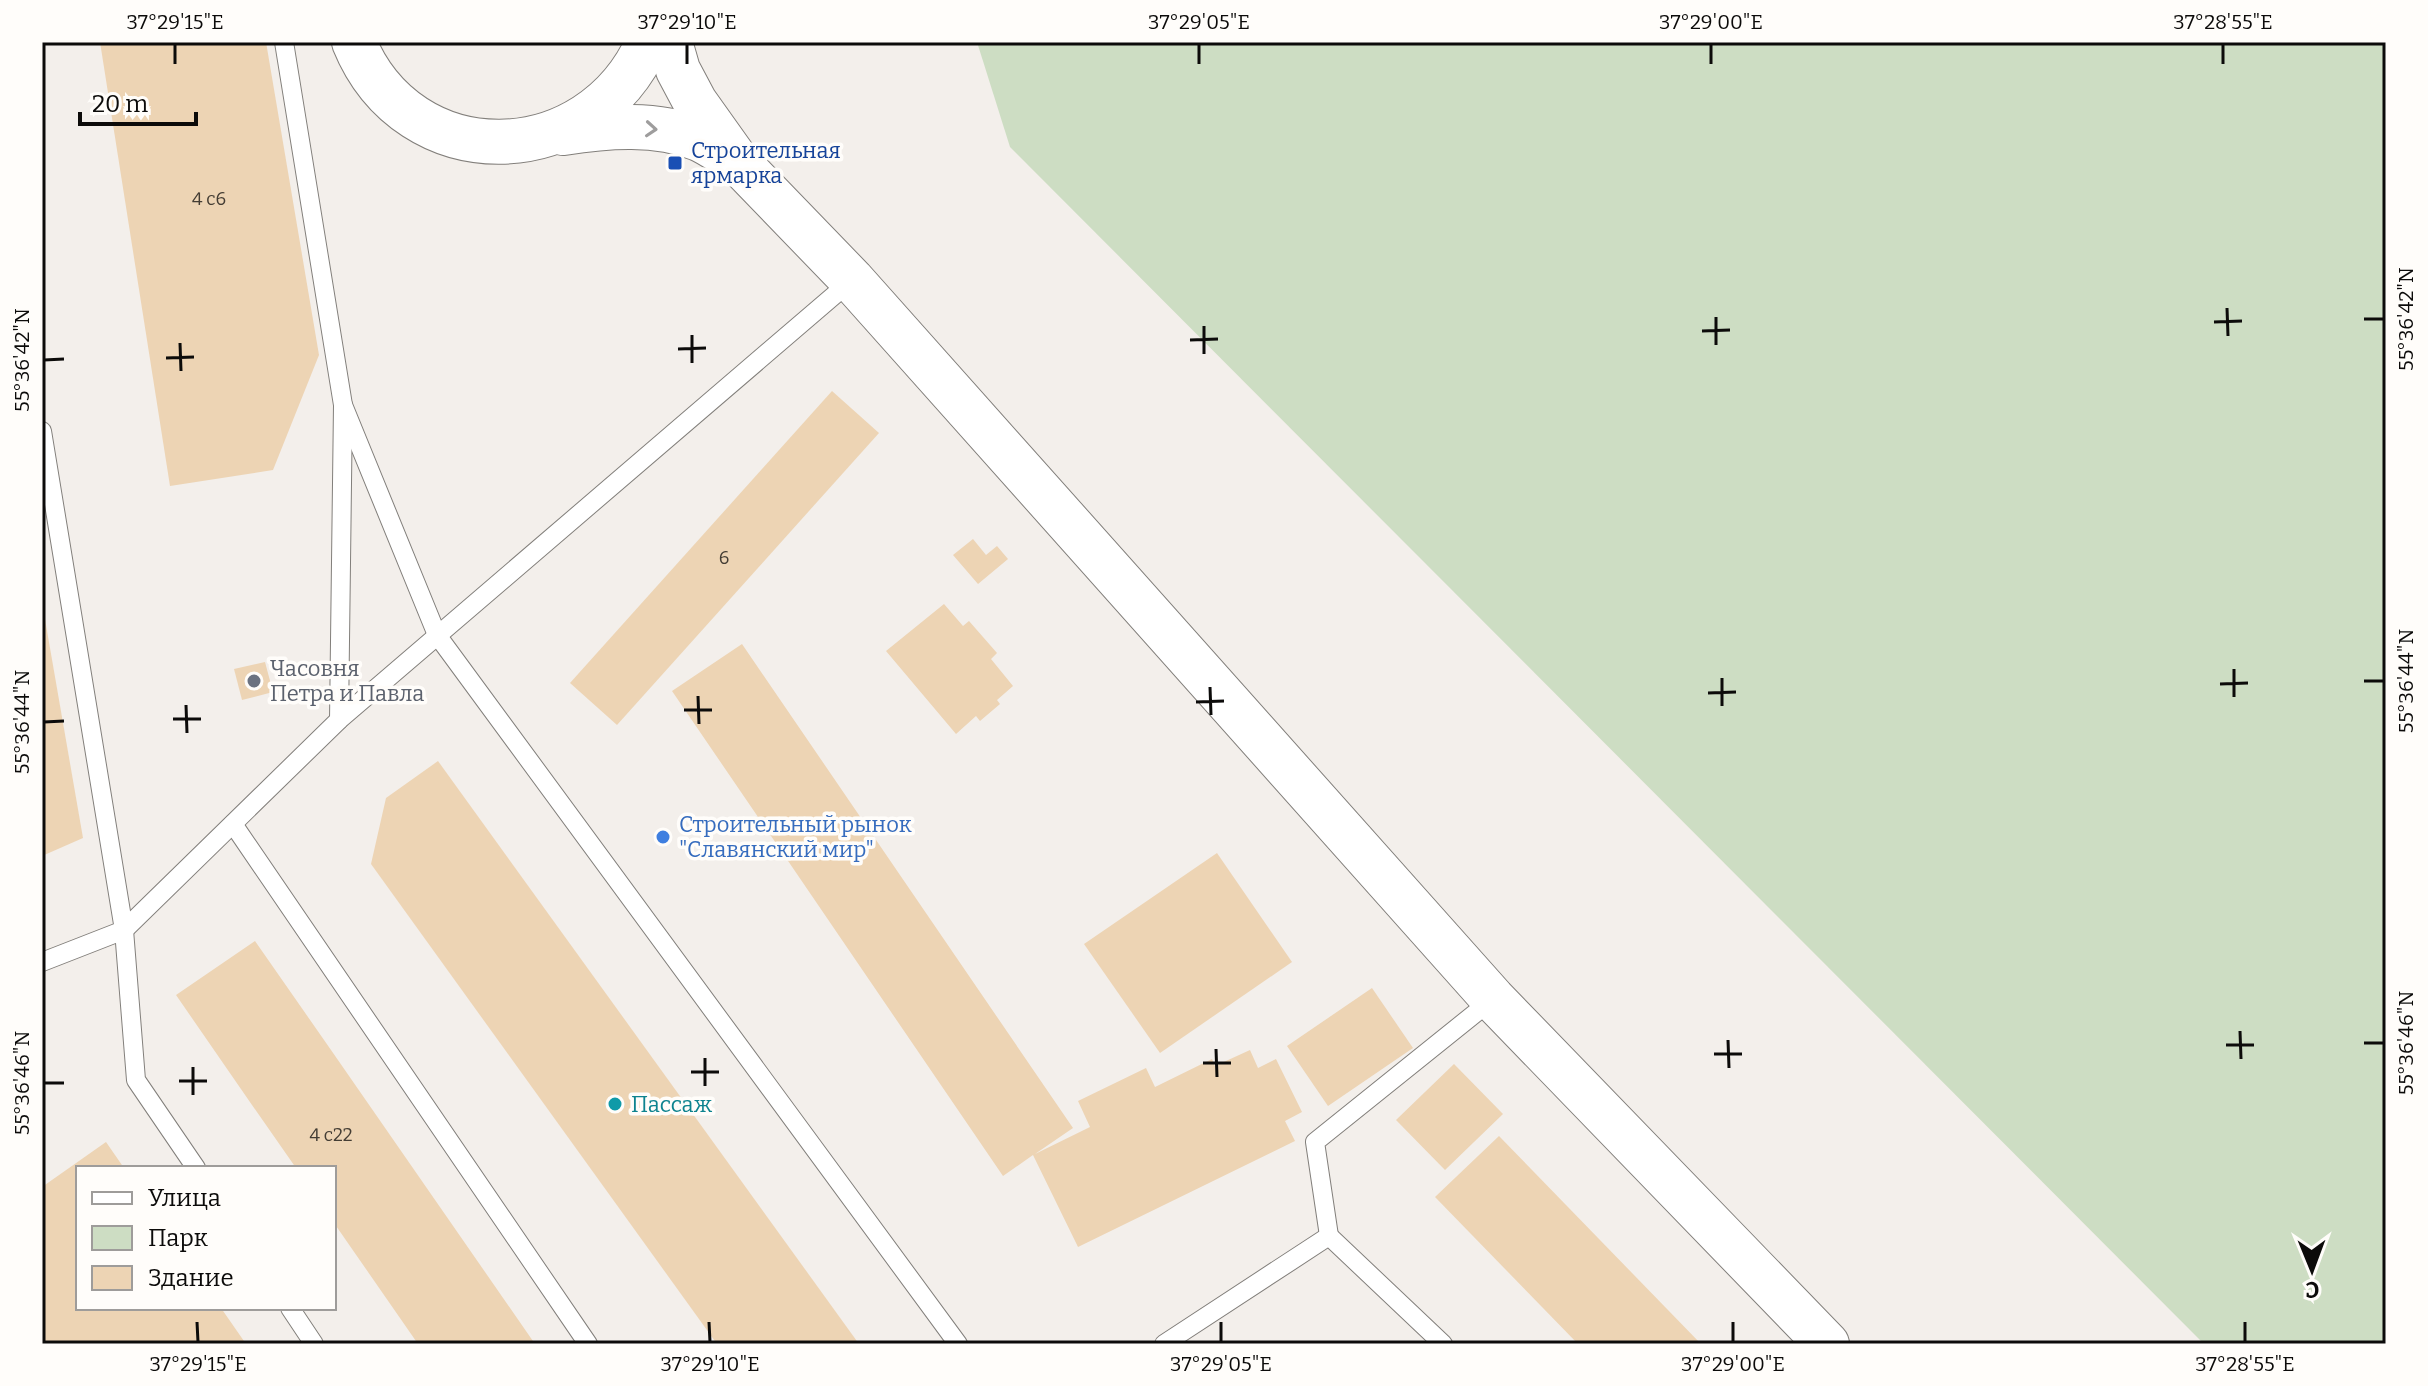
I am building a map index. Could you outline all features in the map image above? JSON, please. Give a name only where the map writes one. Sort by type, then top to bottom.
[{"type":"street","points":[[354,42],[378,83],[399,105],[425,123],[454,135],[484,141],[515,141],[584,130],[626,127],[666,130],[699,140],[737,161]]},
{"type":"street","points":[[545,136],[574,124],[600,107],[622,86],[648,42]]},
{"type":"street","points":[[670,42],[678,70],[695,102],[737,161],[852,280],[1493,999],[1827,1344]]},
{"type":"lane","points":[[284,42],[343,405],[339,720]]},
{"type":"lane","points":[[42,962],[124,930],[339,720],[852,280]]},
{"type":"lane","points":[[343,405],[437,635],[958,1344]]},
{"type":"lane","points":[[42,431],[124,930],[136,1080],[195,1166]]},
{"type":"lane","points":[[233,824],[588,1344]]},
{"type":"lane","points":[[1443,1344],[1329,1236],[1315,1142],[1493,999]]},
{"type":"lane","points":[[1164,1344],[1329,1236]]},
{"type":"lane","points":[[291,1310],[314,1344]]},
{"type":"green space","points":[[977,42],[2386,42],[2386,1344],[2204,1344],[1010,147]]},
{"type":"building","points":[[100,42],[266,42],[319,355],[273,470],[170,486]]},
{"type":"building","points":[[832,391],[879,433],[617,725],[570,683]]},
{"type":"building","points":[[973,539],[986,555],[997,546],[1008,559],[978,584],[953,555]]},
{"type":"building","points":[[42,602],[83,838],[42,856]]},
{"type":"building","points":[[944,604],[963,626],[969,621],[997,653],[991,659],[1013,686],[997,700],[1000,704],[980,721],[976,716],[956,734],[886,651]]},
{"type":"building","points":[[742,644],[1073,1128],[1035,1154],[1090,1127],[1078,1101],[1146,1068],[1155,1087],[1212,1059],[1215,1066],[1250,1050],[1258,1068],[1276,1059],[1302,1112],[1285,1121],[1295,1141],[1078,1247],[1033,1155],[1003,1176],[672,691]]},
{"type":"building","name":"Часовня Петра и Павла","points":[[265,662],[273,692],[242,700],[234,669]]},
{"type":"building","name":"Пассаж","points":[[438,761],[859,1344],[717,1344],[371,864],[386,798]]},
{"type":"building","points":[[1217,853],[1292,962],[1160,1053],[1084,944]]},
{"type":"building","points":[[255,941],[535,1344],[418,1344],[336,1226],[336,1166],[295,1166],[176,995]]},
{"type":"building","points":[[1372,988],[1413,1048],[1328,1106],[1287,1046]]},
{"type":"building","points":[[1454,1064],[1503,1114],[1445,1170],[1396,1120]]},
{"type":"building","points":[[1499,1136],[1701,1344],[1578,1344],[1435,1197]]},
{"type":"building","points":[[106,1142],[123,1166],[76,1166],[76,1310],[222,1310],[246,1344],[42,1344],[42,1187]]},
{"type":"place","name":"Строительная ярмарка","points":[[675,163]]},
{"type":"place","name":"Часовня Петра и Павла","points":[[254,681]]},
{"type":"place","name":"Строительный рынок \"Славянский мир\"","points":[[663,837]]},
{"type":"place","name":"Пассаж","points":[[615,1104]]}]
